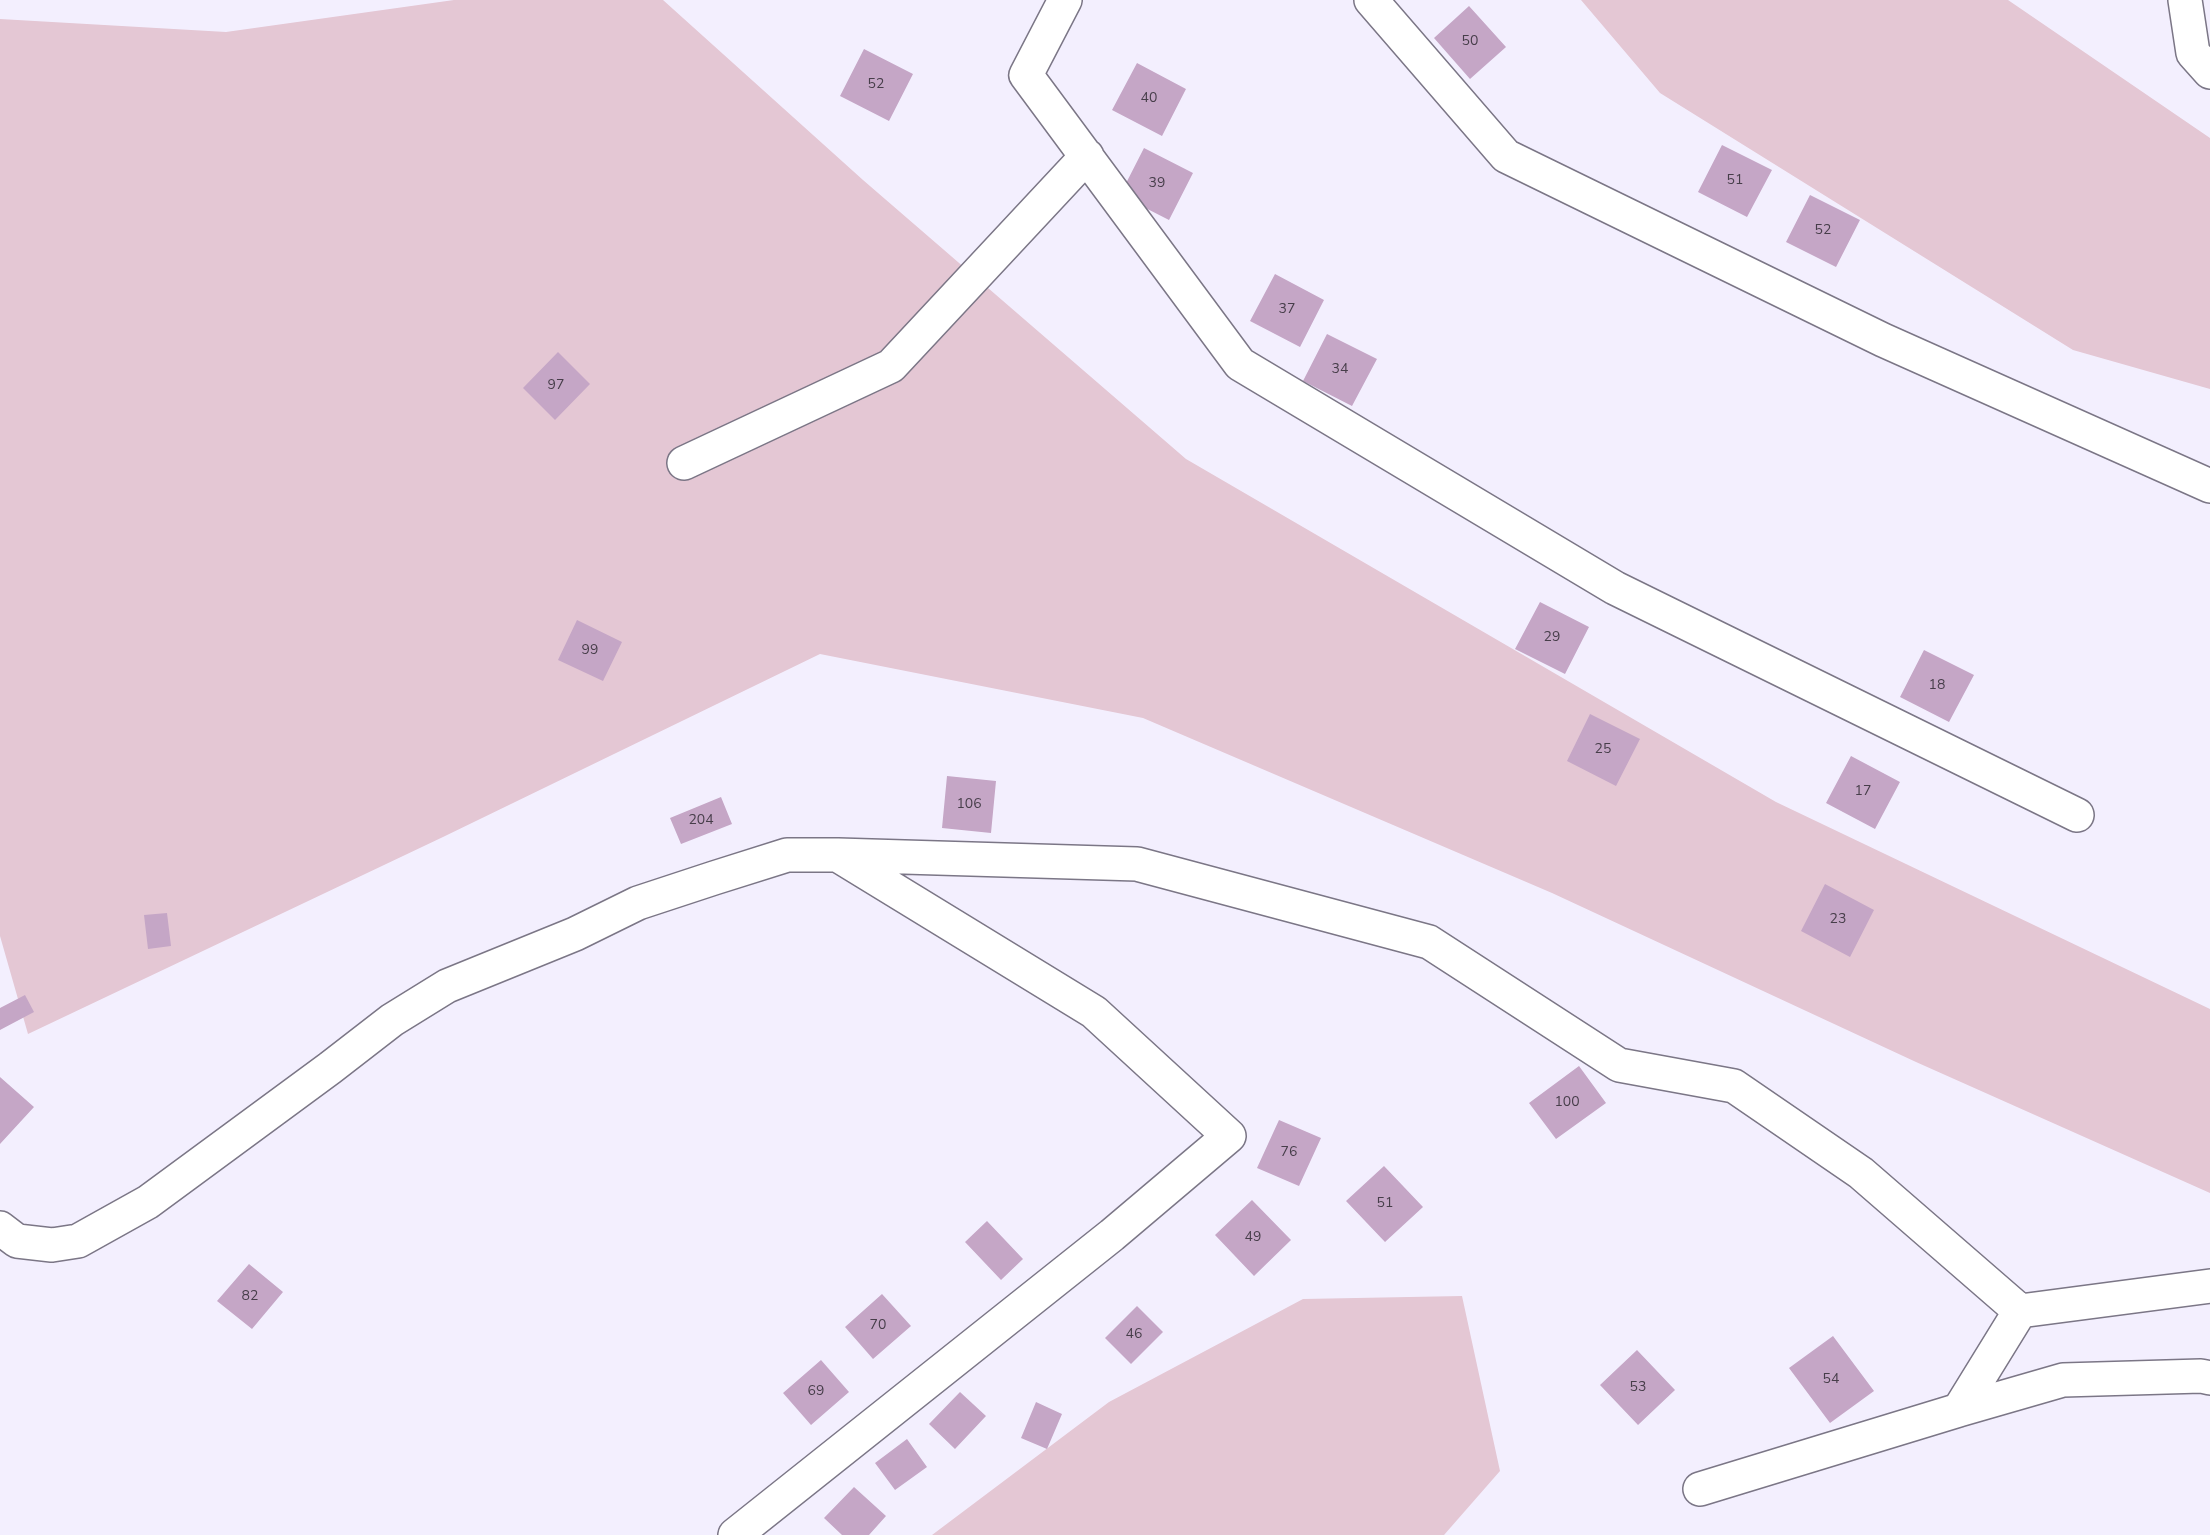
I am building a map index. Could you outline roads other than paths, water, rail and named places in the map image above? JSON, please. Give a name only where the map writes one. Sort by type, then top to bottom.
[{"type":"lane","points":[[1065,0],[1026,75],[1240,364],[1615,588],[2077,815]]},
{"type":"lane","points":[[1371,0],[1506,156],[1883,340],[2210,486]]},
{"type":"lane","points":[[2185,0],[2193,53],[2210,72]]},
{"type":"lane","points":[[684,463],[891,366],[1087,156]]},
{"type":"lane","points":[[0,1228],[17,1241],[52,1245],[78,1241],[148,1202],[392,1020],[447,986],[576,934],[638,903],[787,855],[838,855],[1137,864],[1429,942],[1619,1065],[1734,1086],[1861,1173],[2020,1311],[2210,1286]]},
{"type":"lane","points":[[735,1535],[1112,1235],[1229,1136],[1094,1012],[838,855]]},
{"type":"lane","points":[[1959,1410],[2020,1311]]},
{"type":"lane","points":[[1700,1489],[2063,1380],[2201,1376],[2210,1378]]}]
